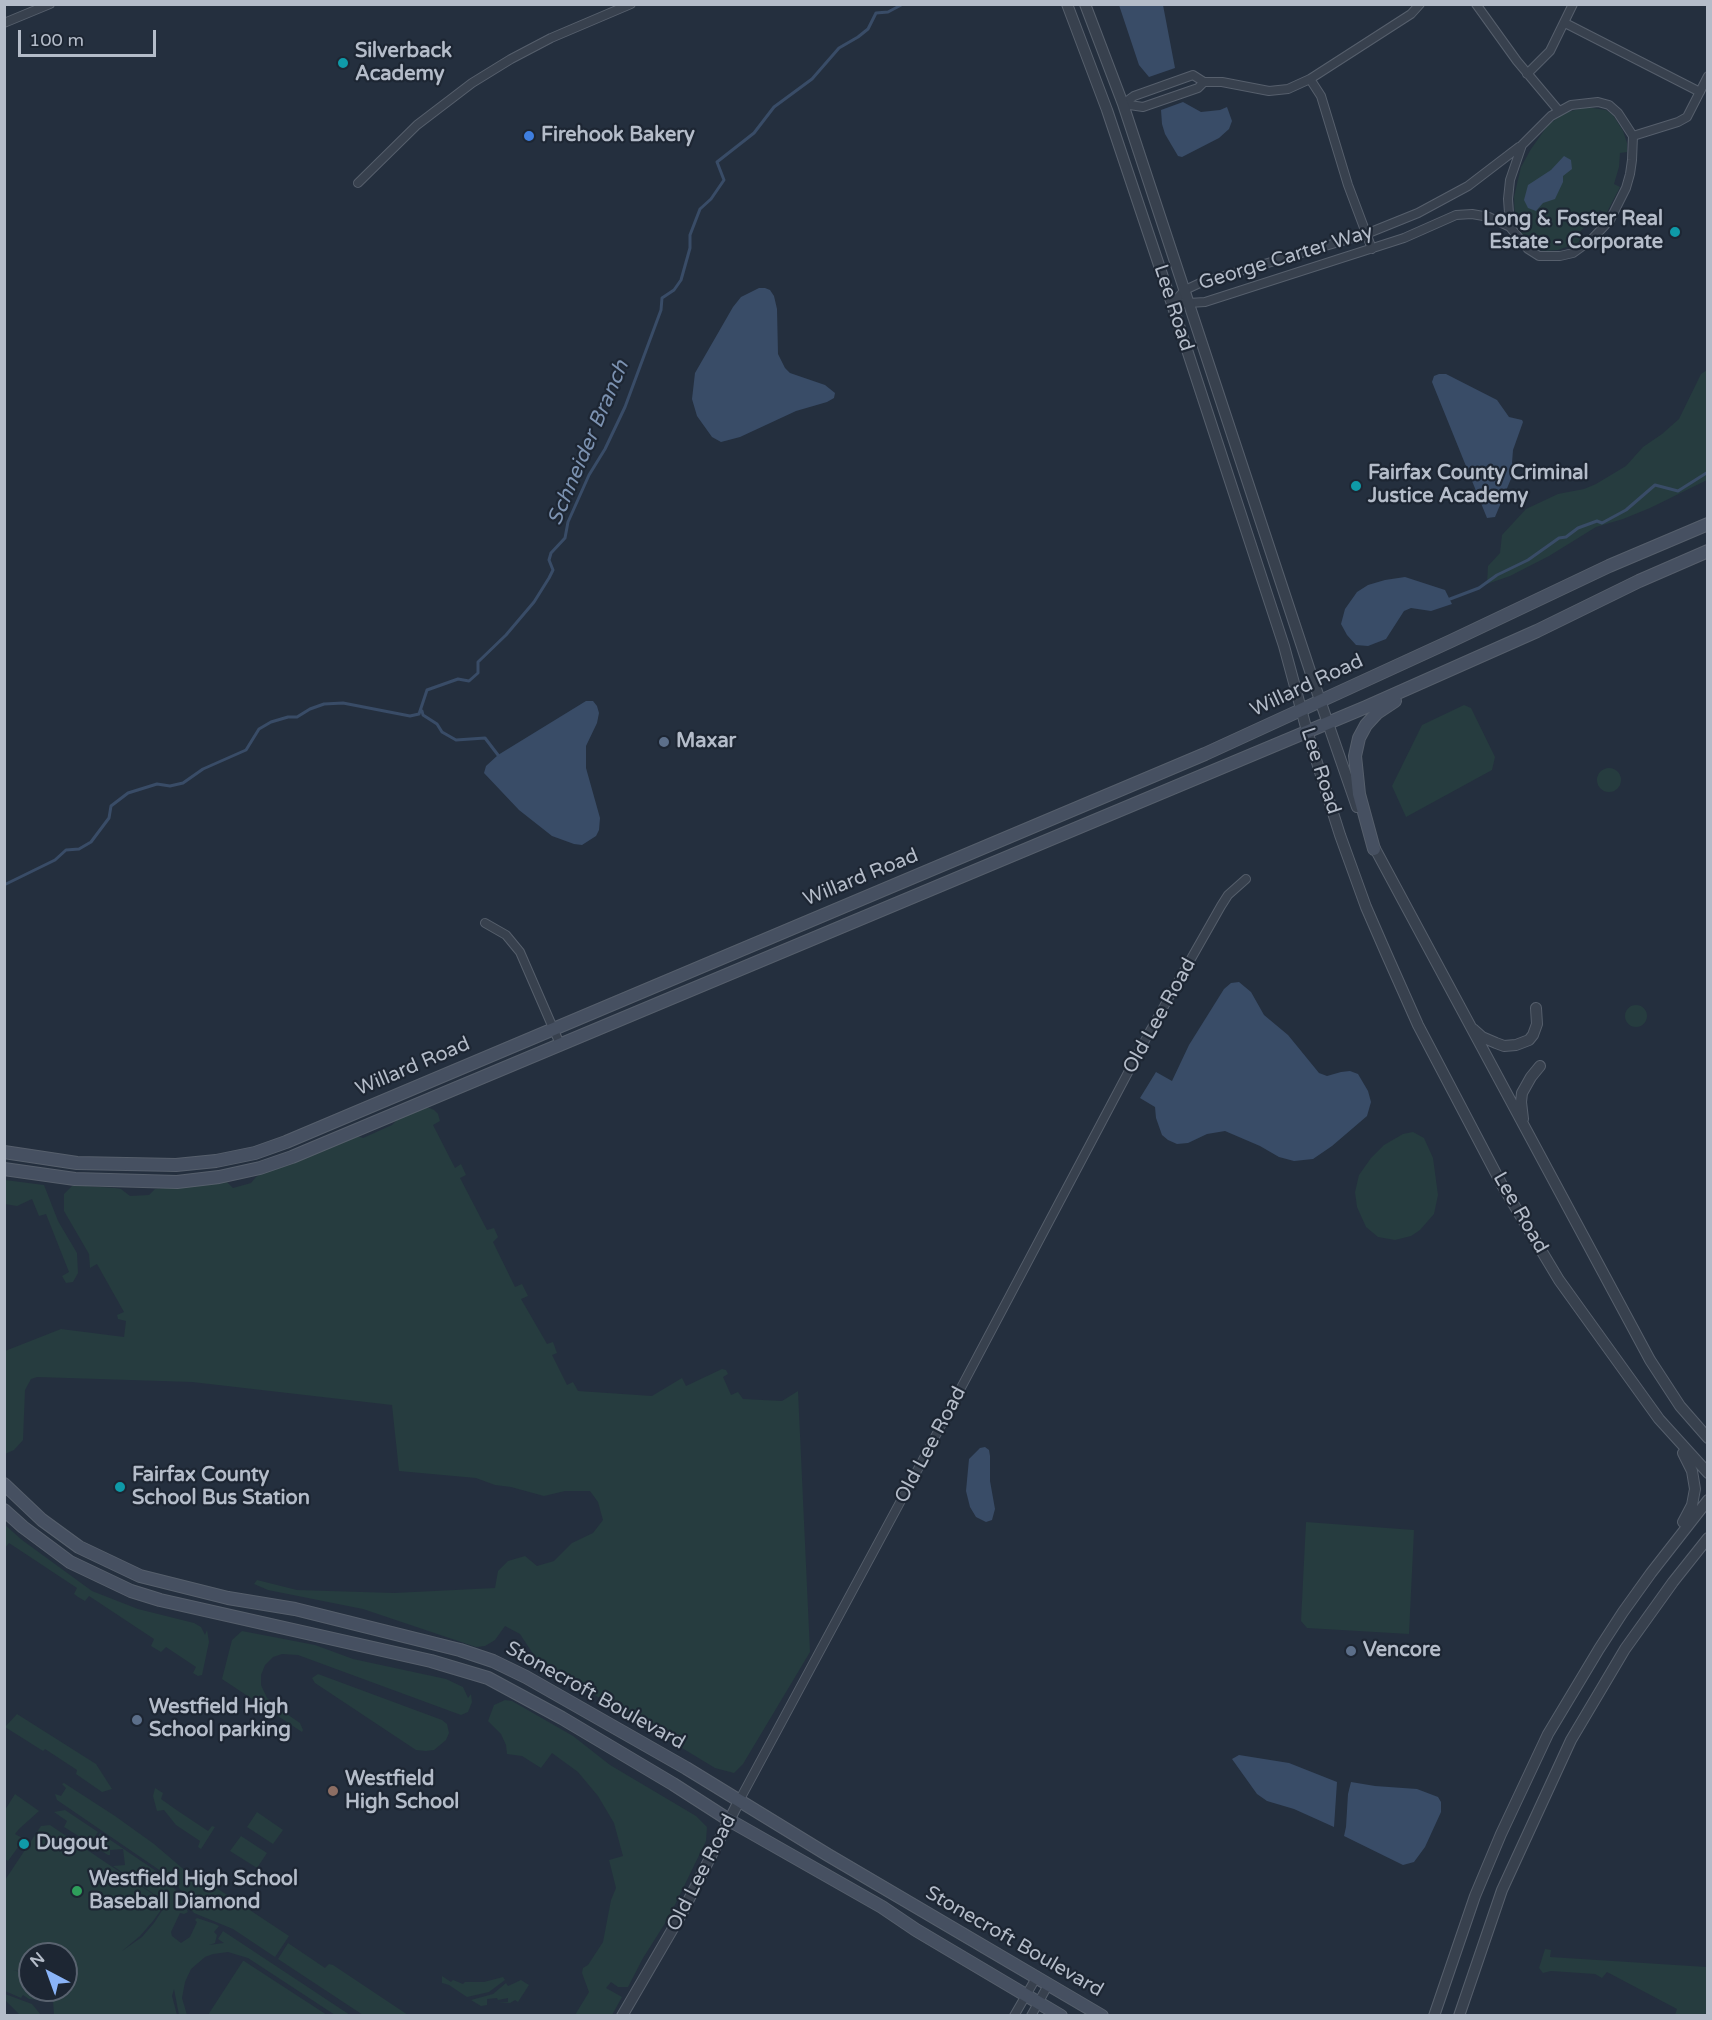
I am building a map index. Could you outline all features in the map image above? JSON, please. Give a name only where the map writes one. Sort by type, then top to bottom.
[{"type":"main road","name":"Willard Road","points":[[4,1152],[76,1163],[145,1166],[216,1161],[286,1142],[1016,835],[1301,711],[1609,566],[1707,524]]},
{"type":"main road","name":"Willard Road","points":[[4,1169],[75,1179],[145,1182],[219,1177],[260,1168],[344,1136],[1329,722],[1439,675],[1707,551]]},
{"type":"main road","points":[[1374,849],[1356,779],[1355,756],[1359,738],[1366,725],[1377,713],[1439,675]]},
{"type":"main road","name":"Stonecroft Boulevard","points":[[4,1484],[42,1520],[79,1547],[140,1576],[228,1598],[295,1609],[459,1650],[493,1661],[526,1677],[739,1801],[1102,2016]]},
{"type":"main road","name":"Stonecroft Boulevard","points":[[4,1510],[29,1533],[70,1562],[112,1584],[131,1591],[160,1600],[431,1660],[488,1678],[882,1907],[916,1930],[1061,2016]]},
{"type":"street","points":[[4,23],[50,4]]},
{"type":"street","points":[[358,183],[417,125],[472,83],[551,38],[631,4]]},
{"type":"street","name":"Lee Road","points":[[1067,4],[1107,110],[1172,304],[1284,646],[1306,731],[1362,897],[1418,1025],[1502,1185],[1560,1280],[1633,1384],[1676,1439],[1707,1473]]},
{"type":"street","name":"Lee Road","points":[[1085,4],[1123,104],[1321,701],[1374,849],[1650,1360],[1680,1406],[1707,1438]]},
{"type":"street","points":[[1123,104],[1134,96],[1193,75],[1204,82],[1222,82],[1276,91],[1298,85],[1411,14],[1420,4]]},
{"type":"street","points":[[1476,4],[1499,38],[1559,111]]},
{"type":"street","points":[[1527,74],[1550,51],[1574,4]]},
{"type":"street","points":[[1565,23],[1700,92]]},
{"type":"street","points":[[1633,136],[1682,120],[1689,114],[1707,76]]},
{"type":"street","points":[[1310,79],[1321,96],[1348,185],[1372,249]]},
{"type":"street","points":[[1123,104],[1143,107],[1198,88],[1204,82]]},
{"type":"street","name":"George Carter Way","points":[[1584,102],[1609,105],[1618,113],[1633,136],[1632,160],[1626,188],[1602,231],[1580,249],[1560,256],[1539,256],[1528,249],[1510,227],[1489,217],[1472,214],[1456,215],[1424,231],[1205,302],[1172,304],[1185,290],[1200,283],[1366,234],[1447,199],[1522,145],[1551,116],[1571,105],[1584,102]]},
{"type":"street","name":"George Carter Way","points":[[1510,227],[1508,199],[1510,180],[1522,145]]},
{"type":"street","name":"Old Lee Road","points":[[622,2016],[682,1913],[739,1801],[918,1470],[1150,1031],[1224,901],[1246,879]]},
{"type":"street","points":[[485,923],[506,935],[520,952],[560,1044]]},
{"type":"street","points":[[1468,1025],[1482,1037],[1504,1046],[1516,1045],[1529,1040],[1533,1035],[1537,1024],[1536,1008]]},
{"type":"street","points":[[1527,1133],[1521,1111],[1522,1093],[1540,1066]]},
{"type":"street","points":[[1658,1563],[1688,1513],[1694,1497],[1692,1471],[1676,1439]]},
{"type":"street","points":[[1434,2016],[1478,1887],[1548,1734],[1599,1649],[1658,1563],[1707,1500]]},
{"type":"street","points":[[1459,2016],[1495,1907],[1523,1840],[1571,1740],[1625,1649],[1707,1538]]},
{"type":"street","points":[[1673,1582],[1707,1547]]},
{"type":"street","points":[[1014,2016],[1036,1978]]},
{"type":"street","points":[[1031,2016],[1048,1985]]},
{"type":"green space","points":[[1586,107],[1606,110],[1613,115],[1623,131],[1627,152],[1620,153],[1614,184],[1620,187],[1606,214],[1600,210],[1579,233],[1583,239],[1558,250],[1543,251],[1535,248],[1523,237],[1515,219],[1514,197],[1521,167],[1548,125],[1564,113]]},
{"type":"green space","points":[[1707,370],[1707,480],[1650,508],[1596,527],[1549,556],[1510,576],[1487,584],[1488,566],[1500,553],[1502,535],[1526,509],[1558,494],[1596,484],[1626,466],[1643,447],[1679,419],[1701,374]]},
{"type":"green space","points":[[1464,705],[1471,708],[1495,757],[1492,770],[1406,817],[1392,786],[1422,725]]},
{"type":"green space","points":[[1609,768],[1617,772],[1621,780],[1617,788],[1609,792],[1601,788],[1597,780],[1601,772]]},
{"type":"green space","points":[[1636,1005],[1644,1008],[1647,1016],[1644,1024],[1636,1027],[1628,1024],[1625,1016],[1628,1008]]},
{"type":"green space","points":[[427,1107],[438,1114],[440,1121],[433,1125],[455,1168],[461,1164],[466,1175],[460,1178],[487,1230],[494,1228],[498,1237],[493,1242],[515,1287],[522,1284],[528,1296],[521,1299],[547,1344],[553,1342],[557,1353],[552,1355],[567,1385],[573,1382],[578,1391],[652,1396],[682,1378],[686,1386],[722,1369],[728,1374],[723,1377],[731,1395],[738,1392],[743,1399],[782,1401],[798,1391],[810,1652],[743,1764],[734,1773],[715,1768],[537,1660],[520,1634],[505,1626],[495,1640],[485,1646],[476,1647],[363,1609],[268,1590],[254,1584],[257,1580],[297,1590],[394,1593],[495,1588],[498,1571],[508,1561],[525,1556],[537,1566],[554,1561],[572,1543],[593,1533],[603,1520],[598,1502],[590,1491],[565,1491],[544,1496],[495,1485],[476,1478],[399,1471],[392,1405],[192,1382],[37,1377],[31,1379],[25,1390],[23,1440],[14,1450],[5,1454],[5,1351],[61,1329],[124,1337],[126,1321],[118,1319],[117,1315],[124,1312],[97,1264],[90,1268],[89,1254],[64,1211],[64,1194],[73,1185],[121,1189],[130,1196],[149,1195],[155,1189],[222,1182],[227,1182],[233,1188],[251,1183],[265,1172],[292,1164],[352,1137],[363,1138],[392,1125],[400,1117]]},
{"type":"green space","points":[[1413,1132],[1424,1138],[1433,1158],[1438,1195],[1434,1214],[1420,1230],[1411,1236],[1395,1240],[1378,1237],[1366,1227],[1357,1207],[1355,1192],[1359,1175],[1384,1145],[1403,1134]]},
{"type":"green space","points":[[5,1180],[44,1185],[58,1221],[77,1253],[78,1273],[73,1282],[66,1283],[62,1276],[69,1272],[46,1214],[39,1216],[32,1199],[17,1206],[5,1204]]},
{"type":"green space","points":[[1306,1522],[1414,1530],[1409,1634],[1307,1628],[1301,1621]]},
{"type":"green space","points":[[4,1524],[22,1540],[92,1591],[138,1609],[194,1623],[201,1627],[205,1635],[207,1630],[209,1642],[202,1675],[198,1676],[193,1673],[196,1667],[166,1647],[161,1652],[151,1646],[154,1639],[89,1596],[85,1601],[78,1597],[74,1594],[77,1588],[9,1543],[5,1548]]},
{"type":"green space","points":[[242,1631],[315,1645],[353,1659],[446,1679],[463,1687],[468,1698],[471,1694],[472,1702],[468,1712],[461,1715],[298,1655],[282,1654],[273,1657],[265,1665],[261,1675],[261,1685],[267,1698],[273,1702],[272,1704],[300,1723],[302,1732],[222,1679],[232,1640]]},
{"type":"green space","points":[[318,1674],[442,1720],[447,1724],[449,1733],[446,1740],[434,1750],[416,1750],[315,1683],[312,1678]]},
{"type":"green space","points":[[505,1700],[512,1701],[573,1736],[610,1765],[696,1816],[707,1827],[706,1841],[669,1917],[628,1987],[618,1987],[611,1982],[606,1988],[622,1997],[612,2015],[575,2015],[589,1992],[582,1973],[583,1968],[588,1965],[603,1942],[611,1900],[616,1888],[609,1860],[623,1856],[614,1823],[598,1796],[578,1772],[552,1753],[541,1768],[522,1756],[507,1754],[501,1734],[488,1721],[494,1705]]},
{"type":"green space","points":[[17,1714],[96,1764],[112,1789],[102,1792],[76,1774],[77,1770],[5,1727]]},
{"type":"green space","points":[[64,1783],[154,1844],[202,1885],[206,1886],[209,1883],[289,1936],[275,1957],[233,1929],[194,1913],[187,1905],[178,1885],[171,1878],[57,1800],[55,1794],[61,1796],[66,1788],[62,1784]]},
{"type":"green space","points":[[155,1788],[163,1793],[161,1799],[208,1831],[212,1826],[215,1827],[201,1849],[198,1847],[200,1841],[176,1825],[164,1810],[157,1811],[153,1796]]},
{"type":"green space","points":[[15,1794],[39,1811],[15,1834],[24,1839],[8,1861],[5,1859],[5,1810]]},
{"type":"green space","points":[[65,1810],[98,1832],[90,1844],[88,1842],[85,1846],[79,1841],[80,1837],[64,1827],[67,1821],[54,1812]]},
{"type":"green space","points":[[257,1812],[283,1830],[273,1844],[247,1827]]},
{"type":"green space","points":[[50,1825],[166,1903],[140,1936],[122,1951],[142,1937],[167,1903],[113,1866],[125,1865],[123,1849],[110,1850],[110,1855],[108,1855],[92,1845],[100,1833],[162,1875],[176,1890],[188,1912],[180,1913],[171,1932],[172,1936],[181,1943],[190,1937],[197,1918],[215,1924],[219,1926],[214,1932],[217,1935],[215,1943],[209,1945],[224,1943],[218,1939],[223,1931],[350,2015],[335,2015],[248,1958],[228,1952],[205,1957],[191,1969],[185,1982],[182,1998],[187,2015],[179,2015],[174,1989],[172,1996],[177,2015],[54,2015],[53,2002],[78,2002],[78,1942],[18,1942],[18,1971],[13,1970],[18,1971],[18,1997],[5,1991],[5,1880],[41,1826]]},
{"type":"green space","points":[[241,1836],[267,1853],[257,1868],[230,1851]]},
{"type":"green space","points":[[288,1943],[325,1968],[329,1964],[333,1965],[408,2015],[363,2015],[278,1959]]},
{"type":"green space","points":[[1545,1949],[1551,1950],[1550,1957],[1707,1967],[1707,2015],[1675,2015],[1677,2009],[1607,1972],[1602,1978],[1595,1974],[1551,1971],[1543,1973],[1539,1968]]},
{"type":"green space","points":[[244,1961],[327,2015],[208,2015]]},
{"type":"green space","points":[[442,1976],[451,1982],[453,1980],[463,1984],[503,1977],[505,1980],[489,1992],[467,1997],[442,1983]]},
{"type":"green space","points":[[521,1980],[529,1985],[518,2002],[515,2000],[510,2003],[498,2002],[508,2002],[508,1998],[487,1999],[487,2005],[481,2006],[471,2000],[493,1994],[506,1983],[508,1986]]},
{"type":"green space","points":[[5,1994],[18,1999],[18,2002],[32,2004],[41,2015],[20,2015],[5,2000]]},
{"type":"water","points":[[1119,5],[1163,5],[1175,68],[1149,77],[1139,65]]},
{"type":"water","points":[[1183,102],[1201,112],[1227,107],[1232,121],[1229,129],[1219,138],[1182,157],[1178,156],[1165,134],[1161,110]]},
{"type":"water","points":[[1564,156],[1571,160],[1572,169],[1563,176],[1563,182],[1555,199],[1543,203],[1536,211],[1528,208],[1524,200],[1528,185],[1551,170]]},
{"type":"water","points":[[759,288],[770,290],[774,296],[777,309],[778,354],[785,368],[790,373],[825,385],[835,393],[834,398],[796,411],[740,437],[721,442],[712,437],[697,416],[692,399],[695,373],[733,307],[741,297]]},
{"type":"water","points":[[1446,374],[1497,400],[1509,417],[1523,422],[1513,450],[1512,463],[1515,468],[1495,517],[1487,518],[1432,382],[1434,376]]},
{"type":"water","points":[[1405,577],[1445,590],[1452,604],[1431,611],[1411,608],[1404,611],[1386,639],[1368,646],[1356,645],[1341,624],[1345,609],[1357,592],[1368,585]]},
{"type":"water","points":[[586,701],[593,701],[599,713],[597,723],[586,746],[586,768],[600,818],[596,836],[582,845],[552,836],[519,810],[484,773],[486,766],[498,755]]},
{"type":"water","points":[[1239,982],[1251,992],[1264,1015],[1288,1035],[1319,1073],[1327,1076],[1350,1071],[1358,1074],[1368,1091],[1371,1102],[1367,1116],[1313,1159],[1294,1161],[1279,1157],[1225,1131],[1207,1134],[1188,1143],[1177,1144],[1162,1135],[1155,1107],[1140,1098],[1156,1072],[1172,1081],[1189,1045],[1224,989],[1231,983]]},
{"type":"water","points":[[985,1447],[989,1450],[990,1456],[990,1481],[995,1509],[992,1520],[986,1522],[976,1517],[970,1507],[966,1491],[969,1459],[980,1448]]},
{"type":"water","points":[[1239,1755],[1289,1763],[1337,1782],[1334,1827],[1294,1809],[1267,1801],[1257,1794],[1232,1759]]},
{"type":"water","points":[[1351,1782],[1417,1789],[1438,1797],[1441,1802],[1441,1812],[1425,1847],[1414,1862],[1403,1865],[1344,1836]]},
{"type":"waterway","name":"Schneider Branch","points":[[4,885],[55,860],[66,850],[79,849],[91,842],[109,818],[111,806],[128,793],[157,784],[170,786],[183,783],[203,769],[246,750],[259,729],[271,722],[297,717],[324,704],[343,703],[410,716],[419,714],[427,690],[458,679],[469,681],[478,673],[478,662],[506,635],[534,602],[553,570],[549,560],[551,553],[565,538],[568,522],[589,475],[605,449],[625,407],[661,310],[662,298],[674,290],[681,280],[690,248],[690,235],[700,209],[711,199],[724,180],[717,162],[754,133],[774,107],[812,79],[839,48],[868,29],[876,13],[888,12],[903,4]]},
{"type":"waterway","points":[[1450,599],[1479,588],[1578,528],[1597,521],[1602,523],[1626,510],[1655,485],[1678,491],[1708,472]]},
{"type":"waterway","points":[[422,711],[423,715],[437,724],[442,732],[456,740],[485,738],[498,755]]},
{"type":"place","name":"Silverback Academy","points":[[343,63]]},
{"type":"place","name":"Firehook Bakery","points":[[529,136]]},
{"type":"place","name":"Long & Foster Real Estate - Corporate","points":[[1675,232]]},
{"type":"place","name":"Fairfax County Criminal Justice Academy","points":[[1356,486]]},
{"type":"place","name":"Maxar","points":[[664,742]]},
{"type":"place","name":"Fairfax County School Bus Station","points":[[120,1487]]},
{"type":"place","name":"Vencore","points":[[1351,1651]]},
{"type":"place","name":"Westfield High School parking","points":[[137,1720]]},
{"type":"place","name":"Westfield High School","points":[[333,1791]]},
{"type":"place","name":"Dugout","points":[[24,1844]]},
{"type":"place","name":"Westfield High School Baseball Diamond","points":[[77,1891]]}]
